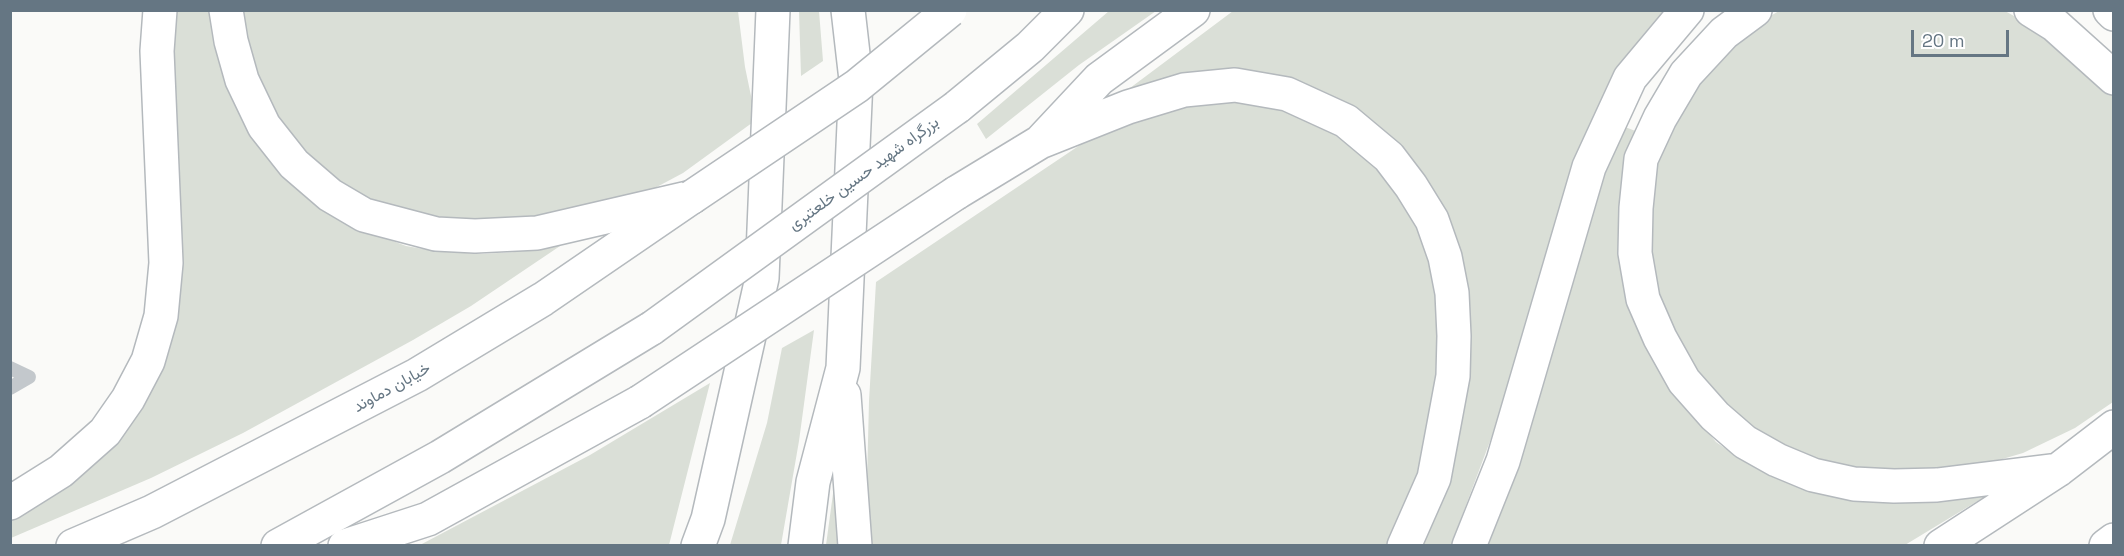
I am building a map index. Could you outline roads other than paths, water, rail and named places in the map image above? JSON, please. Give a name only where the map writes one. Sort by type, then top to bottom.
[{"type":"main road","points":[[10,503],[62,471],[105,432],[128,399],[148,361],[161,316],[166,263],[156,51],[160,10]]},
{"type":"main road","points":[[226,10],[231,41],[242,80],[264,126],[294,164],[330,195],[364,215],[436,234],[475,236],[537,232],[692,197],[857,86],[950,10]]},
{"type":"main road","points":[[750,10],[771,93]]},
{"type":"main road","points":[[698,546],[708,519],[762,278],[773,10]]},
{"type":"main road","points":[[848,10],[856,80],[843,368],[855,546]]},
{"type":"main road","name":"بزرگراه شهید حسین خلعتبری","points":[[278,546],[440,457],[652,328],[957,107],[1030,47],[1067,10]]},
{"type":"main road","points":[[1040,142],[1099,79],[1193,10]]},
{"type":"main road","points":[[1469,546],[1503,461],[1589,167],[1630,78],[1687,10]]},
{"type":"main road","points":[[1755,10],[1724,33],[1686,74],[1660,118],[1641,159],[1636,208],[1635,253],[1644,299],[1660,338],[1684,381],[1715,416],[1745,442],[1777,460],[1813,475],[1854,484],[1894,486],[1937,485],[2058,470]]},
{"type":"main road","points":[[2031,10],[2055,25],[2114,78]]},
{"type":"main road","points":[[2110,10],[2114,14]]},
{"type":"main road","points":[[345,546],[428,519],[639,402],[956,193],[1040,142],[1128,107],[1184,90],[1235,85],[1287,94],[1346,121],[1389,157],[1411,186],[1432,220],[1445,257],[1450,284],[1454,336],[1453,376],[1434,478],[1404,546]]},
{"type":"main road","name":"خیابان دماوند","points":[[73,546],[153,512],[417,375],[543,299],[692,197]]},
{"type":"main road","points":[[805,546],[813,482],[843,368]]},
{"type":"main road","points":[[1941,546],[2058,470],[2114,427]]},
{"type":"main road","points":[[2106,546],[2114,540]]},
{"type":"lane","points":[[10,368],[30,377],[10,388]]}]
